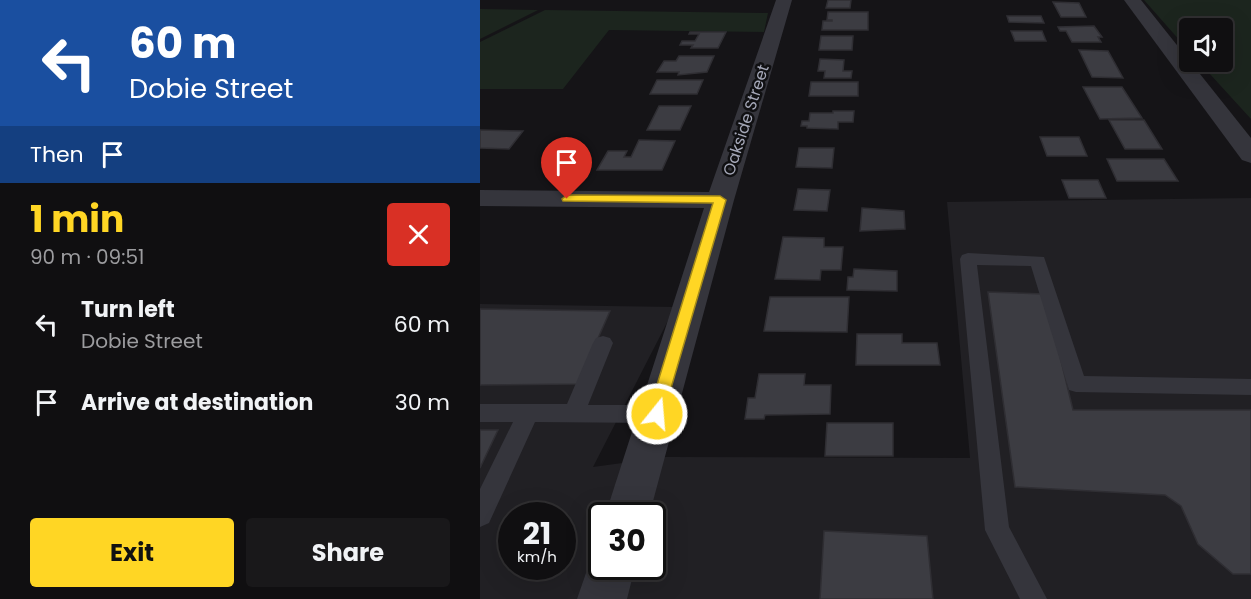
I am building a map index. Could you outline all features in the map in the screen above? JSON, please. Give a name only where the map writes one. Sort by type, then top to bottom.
[{"type":"street","name":"Oakside Street","points":[[631,502],[720,200],[784,0]]},
{"type":"street","points":[[1132,0],[1248,148]]},
{"type":"street","points":[[480,198],[720,200]]},
{"type":"street","points":[[602,599],[608,580]]},
{"type":"lane","points":[[1034,599],[997,530],[968,259],[1038,261],[1076,384],[1251,387]]},
{"type":"lane","points":[[574,414],[603,343]]},
{"type":"lane","points":[[480,413],[657,414]]},
{"type":"lane","points":[[480,515],[528,413]]},
{"type":"shaded area","points":[[1144,0],[1251,0],[1251,119],[1208,72],[1233,72],[1233,18],[1179,18],[1179,40]]},
{"type":"shaded area","points":[[480,9],[538,10],[480,39]]},
{"type":"shaded area","points":[[545,10],[768,13],[764,32],[609,30],[563,89],[480,89],[480,42]]},
{"type":"shaded area","points":[[1251,198],[1251,599],[480,599],[480,304],[675,307],[593,467],[666,457],[970,458],[947,202]]},
{"type":"building","points":[[828,0],[851,0],[850,8],[826,8]]},
{"type":"building","points":[[1053,2],[1079,3],[1086,17],[1061,17]]},
{"type":"building","points":[[828,12],[868,12],[868,30],[822,30],[823,21],[832,21],[827,20]]},
{"type":"building","points":[[1007,16],[1041,16],[1044,23],[1009,22]]},
{"type":"building","points":[[1094,26],[1102,37],[1098,37],[1101,42],[1072,42],[1066,31],[1060,31],[1058,27]]},
{"type":"building","points":[[1011,31],[1042,31],[1046,41],[1015,41]]},
{"type":"building","points":[[690,32],[726,32],[718,48],[691,48],[693,45],[680,45],[682,41],[695,41],[699,34],[689,34]]},
{"type":"building","points":[[821,36],[853,36],[852,50],[819,50]]},
{"type":"building","points":[[1079,50],[1108,51],[1123,78],[1092,77]]},
{"type":"building","points":[[679,56],[714,56],[707,72],[678,75],[679,72],[657,72],[664,61],[676,61]]},
{"type":"building","points":[[820,59],[844,60],[843,71],[852,71],[851,78],[824,78],[825,71],[818,71]]},
{"type":"building","points":[[657,80],[703,80],[697,94],[650,94]]},
{"type":"building","points":[[811,82],[858,82],[858,96],[809,96]]},
{"type":"building","points":[[1083,87],[1122,87],[1142,118],[1100,119]]},
{"type":"building","points":[[659,106],[691,106],[680,130],[647,130]]},
{"type":"building","points":[[833,111],[854,111],[853,122],[838,122],[838,129],[801,126],[802,121],[809,121],[810,113],[833,113]]},
{"type":"building","points":[[1109,120],[1144,120],[1162,149],[1125,149]]},
{"type":"building","points":[[480,130],[523,131],[509,149],[480,148]]},
{"type":"building","points":[[1040,137],[1079,137],[1087,156],[1047,156]]},
{"type":"building","points":[[639,140],[675,141],[662,170],[597,170],[608,151],[627,151],[624,157],[631,157]]},
{"type":"building","points":[[799,148],[834,148],[832,168],[796,167]]},
{"type":"building","points":[[1107,159],[1164,159],[1178,181],[1117,181]]},
{"type":"building","points":[[1062,180],[1098,180],[1106,198],[1069,198]]},
{"type":"building","points":[[798,189],[830,190],[827,211],[794,210]]},
{"type":"building","points":[[862,208],[904,211],[905,229],[860,231]]},
{"type":"building","points":[[783,237],[824,238],[824,247],[843,247],[841,270],[821,270],[820,280],[775,279]]},
{"type":"building","points":[[854,269],[897,271],[897,291],[847,290],[848,277],[853,277]]},
{"type":"building","points":[[988,292],[1045,294],[1073,410],[1251,410],[1251,574],[1233,574],[1198,544],[1181,506],[1165,495],[1015,487]]},
{"type":"building","points":[[770,297],[849,297],[847,332],[764,331]]},
{"type":"building","points":[[480,309],[610,311],[578,384],[480,385]]},
{"type":"building","points":[[857,334],[902,334],[902,343],[937,343],[940,365],[856,365]]},
{"type":"building","points":[[759,374],[805,374],[804,385],[831,385],[830,414],[765,415],[764,419],[745,419],[748,398],[755,398]]},
{"type":"building","points":[[827,423],[893,423],[893,456],[825,456]]},
{"type":"building","points":[[480,430],[498,430],[480,468]]},
{"type":"building","points":[[824,531],[927,536],[933,599],[820,599]]},
{"type":"route","points":[[567,199],[720,200],[657,414]]}]
